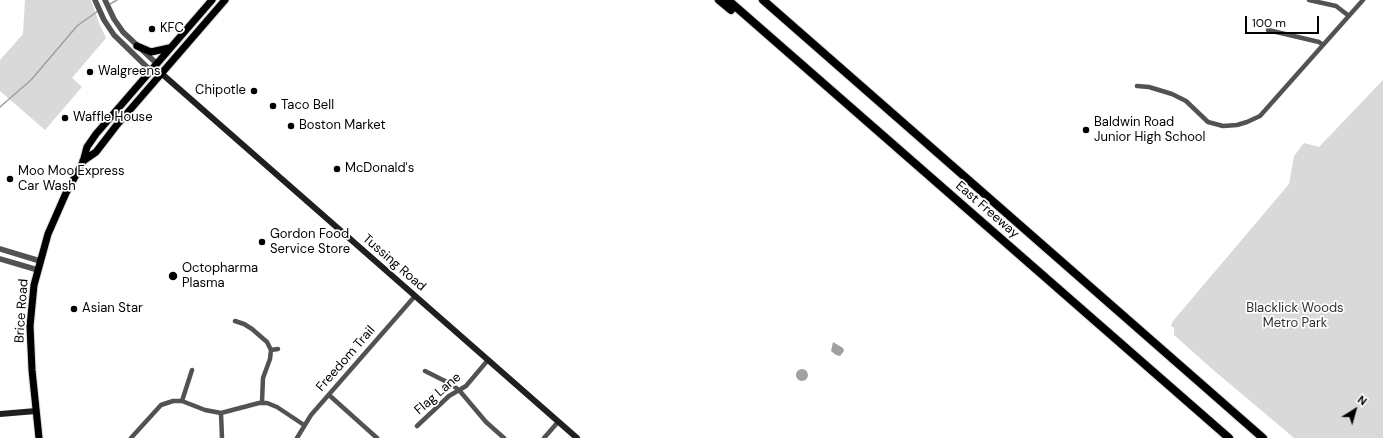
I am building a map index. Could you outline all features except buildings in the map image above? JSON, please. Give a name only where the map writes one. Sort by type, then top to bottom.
[{"type":"highway","points":[[719,0],[829,89]]},
{"type":"highway","name":"East Freeway","points":[[728,0],[1229,438]]},
{"type":"highway","name":"East Freeway","points":[[763,0],[1264,438]]},
{"type":"main road","name":"Brice Road","points":[[39,438],[30,326],[34,285],[40,261],[57,211],[83,162],[87,147],[96,134],[212,0]]},
{"type":"main road","name":"Brice Road","points":[[83,162],[96,152],[161,74],[226,0]]},
{"type":"main road","points":[[137,46],[151,52],[170,48]]},
{"type":"main road","points":[[156,63],[161,74]]},
{"type":"main road","points":[[150,70],[161,74]]},
{"type":"main road","name":"Tussing Road","points":[[161,74],[577,438]]},
{"type":"main road","points":[[0,414],[36,411]]},
{"type":"street","points":[[95,0],[103,19],[118,40],[150,70]]},
{"type":"street","points":[[105,0],[111,14],[123,32],[156,63]]},
{"type":"street","points":[[1309,0],[1332,4],[1349,16]]},
{"type":"street","points":[[1137,86],[1163,91],[1186,101],[1208,122],[1223,126],[1237,125],[1260,116],[1363,0]]},
{"type":"street","points":[[1268,30],[1319,42],[1323,45]]},
{"type":"street","points":[[0,249],[40,261]]},
{"type":"street","points":[[0,258],[38,270]]},
{"type":"street","name":"Freedom Trail","points":[[297,438],[304,425],[415,296]]},
{"type":"street","points":[[235,321],[252,328],[267,342],[271,350],[270,359],[263,378],[262,402]]},
{"type":"street","points":[[271,350],[278,350]]},
{"type":"street","name":"Flag Lane","points":[[417,426],[449,396],[466,386],[488,360]]},
{"type":"street","points":[[182,402],[192,370]]},
{"type":"street","points":[[425,371],[449,383],[459,390],[482,418],[504,438]]},
{"type":"street","points":[[329,395],[377,438]]},
{"type":"street","points":[[131,438],[161,405],[173,400],[205,410],[221,413],[262,402],[277,407],[304,425]]},
{"type":"street","points":[[221,413],[222,438]]},
{"type":"street","points":[[544,438],[558,422]]},
{"type":"green space","points":[[25,0],[91,0],[106,38],[72,78],[82,87],[45,130],[0,91],[0,60],[23,34]]},
{"type":"green space","name":"Blacklick Woods Metro Park","points":[[1383,80],[1383,438],[1294,438],[1174,335],[1174,328],[1171,326],[1173,321],[1289,184],[1294,156],[1304,143],[1319,147]]},
{"type":"shaded area","points":[[833,342],[843,348],[844,351],[840,356],[831,351]]},
{"type":"shaded area","points":[[800,369],[804,369],[808,375],[804,381],[800,381],[796,377],[796,373]]},
{"type":"waterway","points":[[110,4],[117,0]]},
{"type":"waterway","points":[[0,107],[31,80],[77,26],[98,11]]},
{"type":"place","name":"KFC","points":[[152,29]]},
{"type":"place","name":"Walgreens","points":[[90,72]]},
{"type":"place","name":"Chipotle","points":[[254,91]]},
{"type":"place","name":"Taco Bell","points":[[273,106]]},
{"type":"place","name":"Waffle House","points":[[65,118]]},
{"type":"place","name":"Boston Market","points":[[291,126]]},
{"type":"place","name":"Baldwin Road Junior High School","points":[[1086,130]]},
{"type":"place","name":"McDonald's","points":[[337,169]]},
{"type":"place","name":"Moo Moo Express Car Wash","points":[[10,179]]},
{"type":"place","name":"Gordon Food Service Store","points":[[262,242]]},
{"type":"place","name":"Octopharma Plasma","points":[[173,276]]},
{"type":"place","name":"Asian Star","points":[[74,309]]}]
